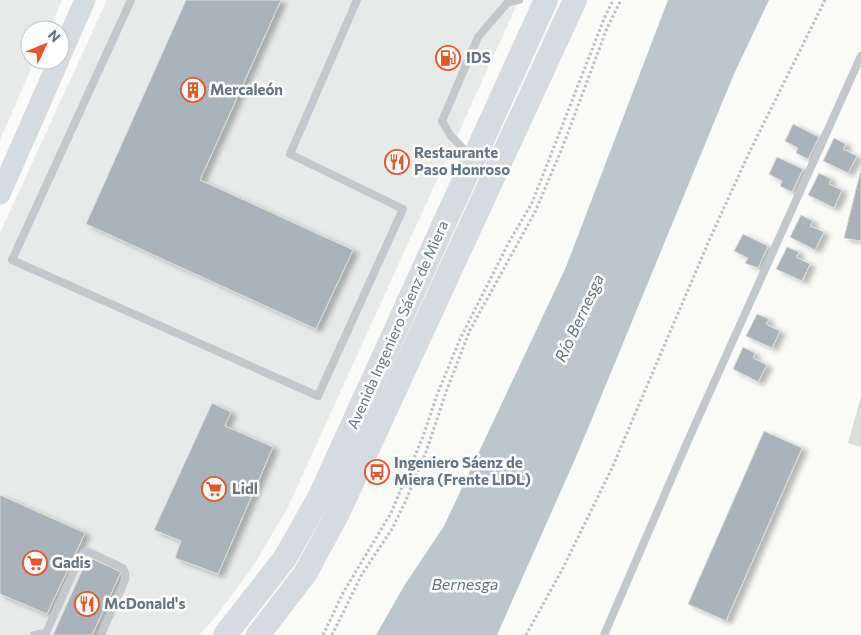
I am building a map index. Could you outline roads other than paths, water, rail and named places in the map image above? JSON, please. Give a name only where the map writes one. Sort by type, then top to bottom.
[{"type":"main road","name":"Avenida Ingeniero Sáenz de Miera","points":[[226,635],[285,558],[320,496],[546,0]]},
{"type":"main road","name":"Avenida Ingeniero Sáenz de Miera","points":[[258,635],[305,574],[338,513],[576,0]]},
{"type":"street","points":[[70,33],[85,0]]},
{"type":"street","points":[[0,194],[54,70]]},
{"type":"lane","points":[[131,0],[12,260],[318,396],[403,209],[290,154],[357,0]]},
{"type":"lane","points":[[473,159],[451,136],[442,121],[478,37],[508,2],[518,0]]},
{"type":"lane","points":[[604,635],[686,445],[861,56]]},
{"type":"lane","points":[[34,635],[46,633],[80,557],[84,552],[89,552],[123,568],[125,573],[125,580],[100,635]]},
{"type":"water","name":"Bernesga","points":[[668,0],[769,0],[734,74],[579,450],[497,635],[376,635],[404,586],[444,526],[566,267]]},
{"type":"place","name":"IDS","points":[[448,58]]},
{"type":"place","name":"Mercaleón","points":[[193,90]]},
{"type":"place","name":"Restaurante Paso Honroso","points":[[397,162]]},
{"type":"place","name":"Ingeniero Sáenz de Miera (Frente LIDL)","points":[[377,472]]},
{"type":"place","name":"Lidl","points":[[214,489]]},
{"type":"place","name":"Gadis","points":[[35,563]]},
{"type":"place","name":"McDonald's","points":[[87,604]]},
{"type":"water label","name":"Río Bernesga","points":[[579,318]]}]
